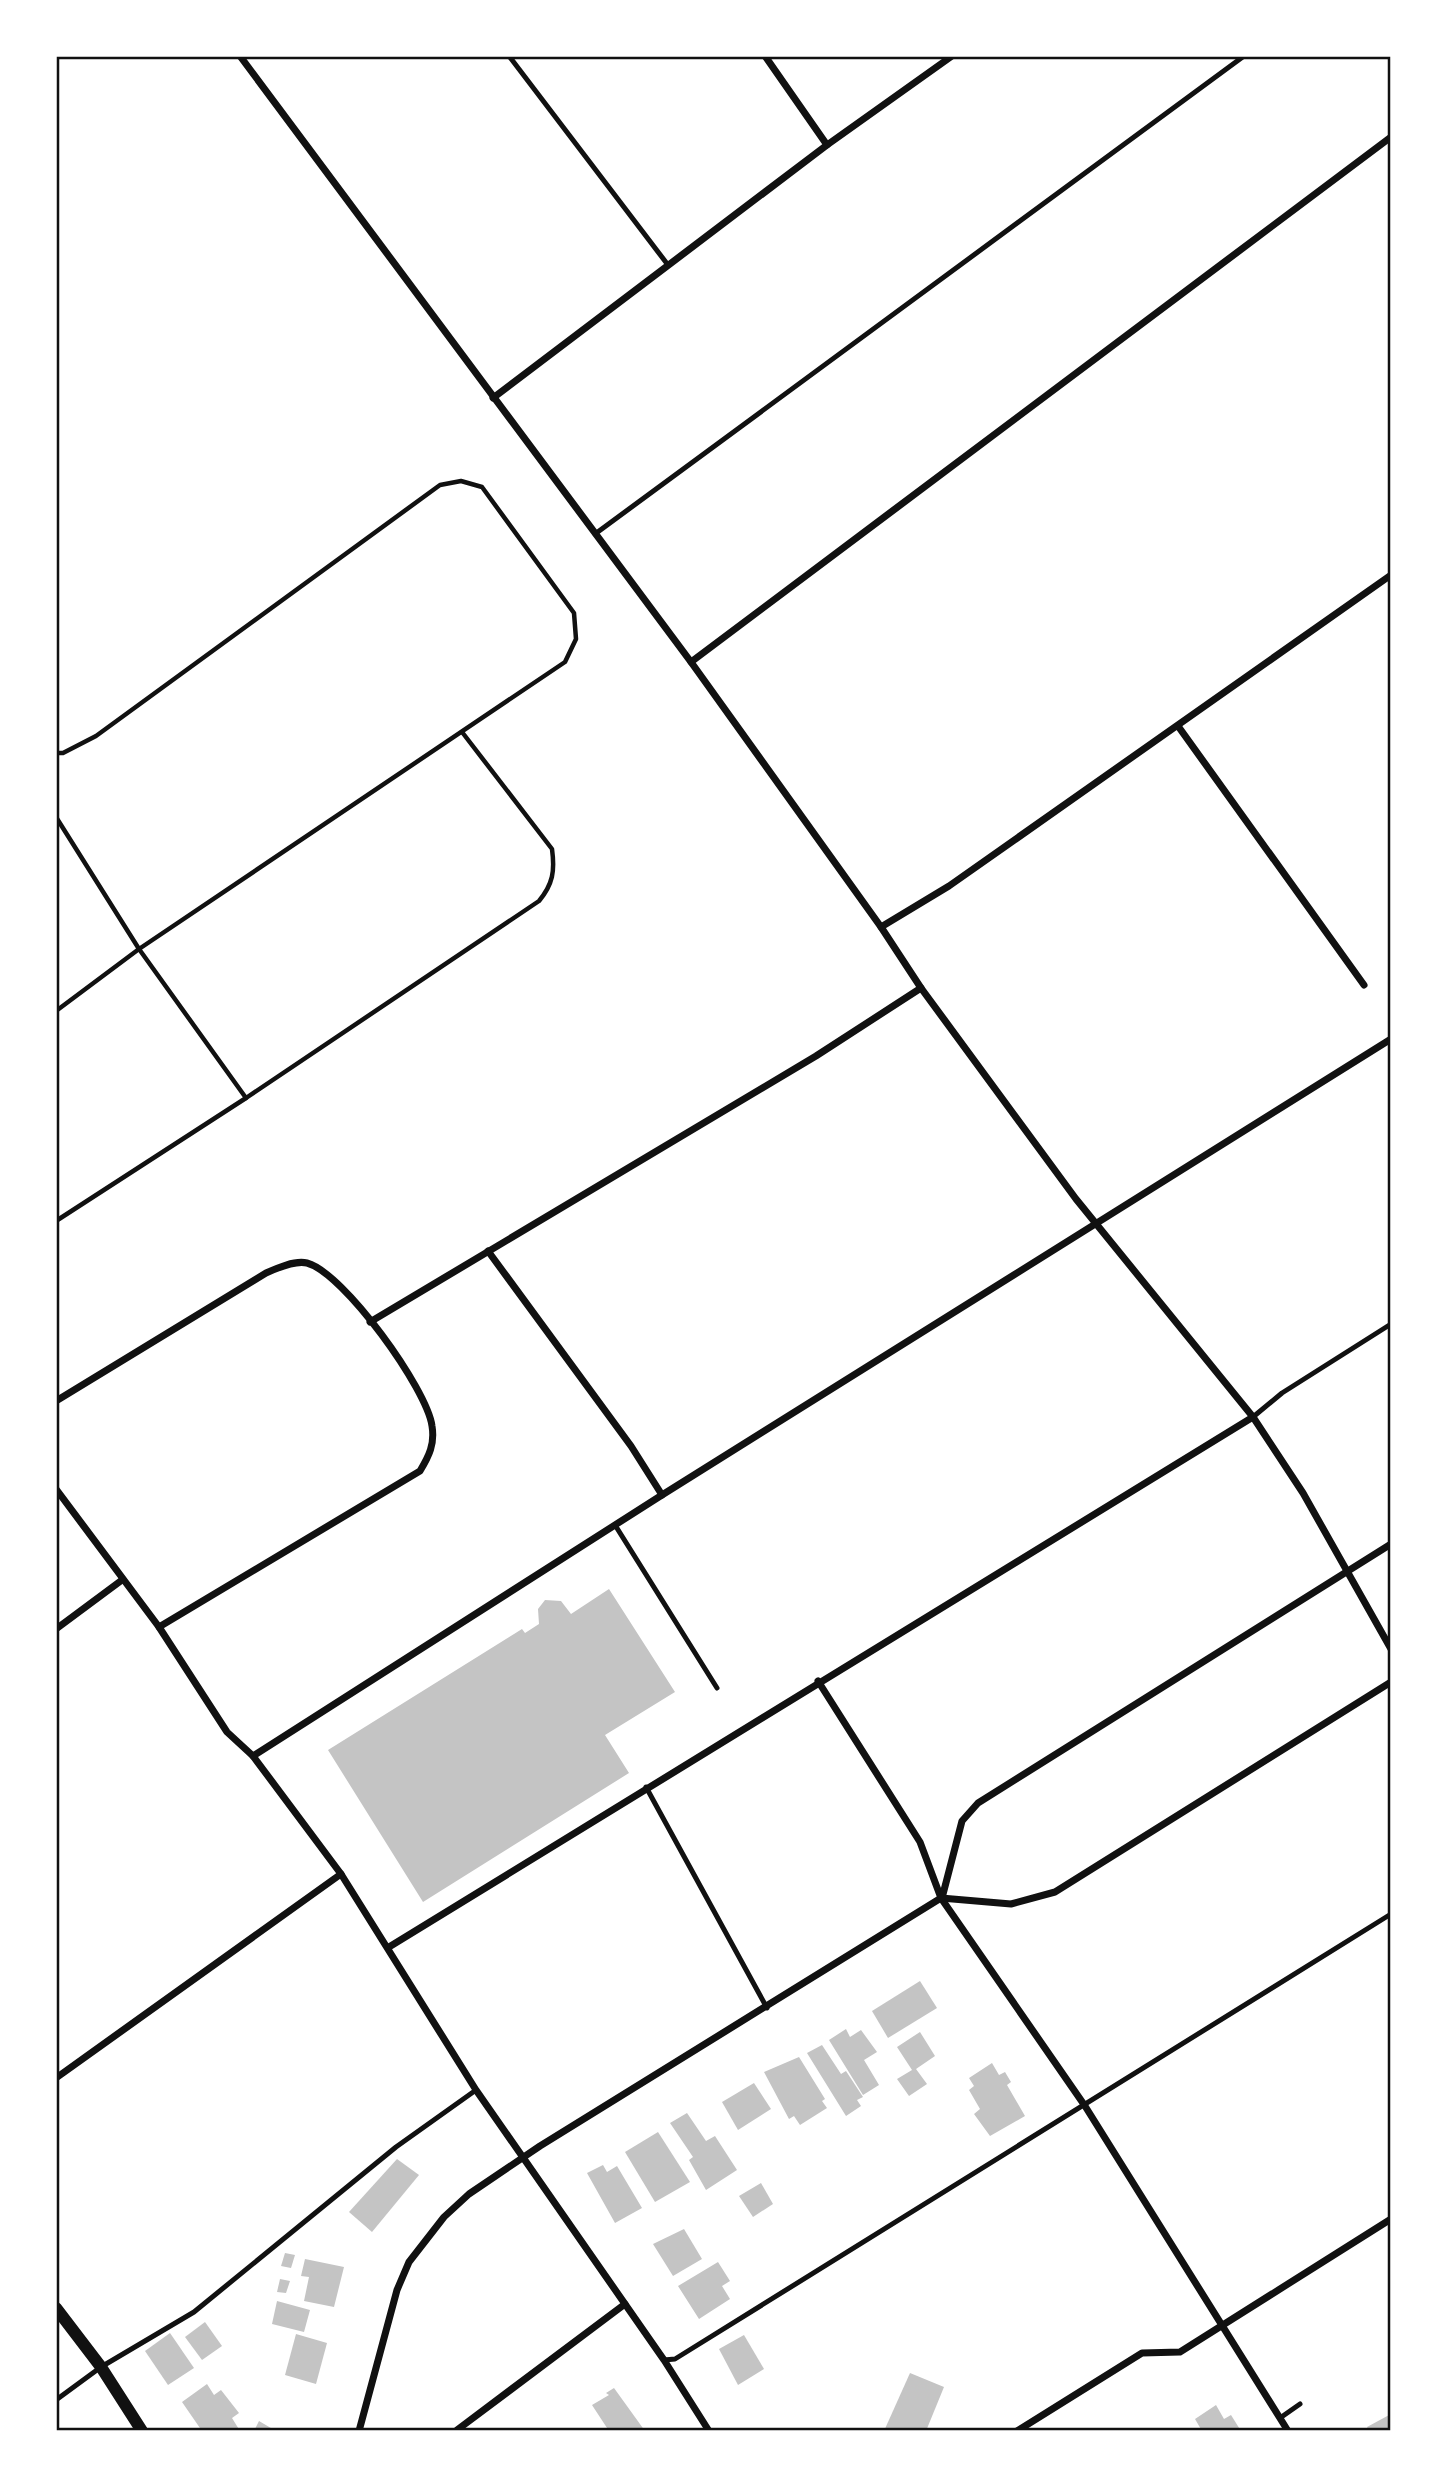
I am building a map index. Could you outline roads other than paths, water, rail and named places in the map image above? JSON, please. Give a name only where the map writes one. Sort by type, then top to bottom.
[{"type":"street","points":[[240,56],[691,662],[881,927],[921,988],[1096,1224],[1253,1417],[1304,1493],[1391,1650]]},
{"type":"street","points":[[765,56],[827,145]]},
{"type":"street","points":[[493,398],[827,145],[951,56]]},
{"type":"street","points":[[691,662],[1391,137]]},
{"type":"street","points":[[881,927],[949,886],[1391,575]]},
{"type":"street","points":[[1178,726],[1364,985]]},
{"type":"street","points":[[370,1322],[816,1056],[921,988]]},
{"type":"street","points":[[253,1756],[662,1495],[1391,1039]]},
{"type":"street","points":[[488,1251],[631,1446],[662,1495]]},
{"type":"street","points":[[56,1401],[280,1267],[305,1262],[324,1271],[357,1303],[422,1392],[429,1411],[432,1450],[420,1471],[159,1627]]},
{"type":"street","points":[[388,1947],[818,1681],[1253,1417]]},
{"type":"street","points":[[56,1489],[159,1627],[218,1720],[253,1756],[341,1874],[476,2090],[664,2360],[709,2431]]},
{"type":"street","points":[[941,1898],[962,1821],[978,1802],[1391,1544]]},
{"type":"street","points":[[56,1629],[122,1580]]},
{"type":"street","points":[[818,1681],[920,1842],[941,1898],[1084,2106],[1288,2431]]},
{"type":"street","points":[[359,2431],[397,2290],[409,2262],[444,2217],[469,2194],[524,2157],[767,2008],[917,1910],[941,1898],[1012,1904],[1055,1892],[1391,1682]]},
{"type":"street","points":[[56,2078],[341,1874]]},
{"type":"street","points":[[1017,2431],[1132,2357],[1142,2353],[1180,2352],[1391,2219]]},
{"type":"street","points":[[457,2430],[625,2304]]},
{"type":"street","points":[[56,2308],[101,2367],[142,2431]]},
{"type":"lane","points":[[509,56],[668,265]]},
{"type":"lane","points":[[595,534],[1244,56]]},
{"type":"lane","points":[[1253,1417],[1282,1393],[1391,1325]]},
{"type":"lane","points":[[615,1525],[717,1688]]},
{"type":"lane","points":[[646,1787],[767,2008]]},
{"type":"lane","points":[[664,2360],[675,2359],[1391,1914]]},
{"type":"lane","points":[[56,2400],[101,2367],[194,2312],[396,2147],[476,2090]]},
{"type":"lane","points":[[1280,2418],[1300,2404]]}]
